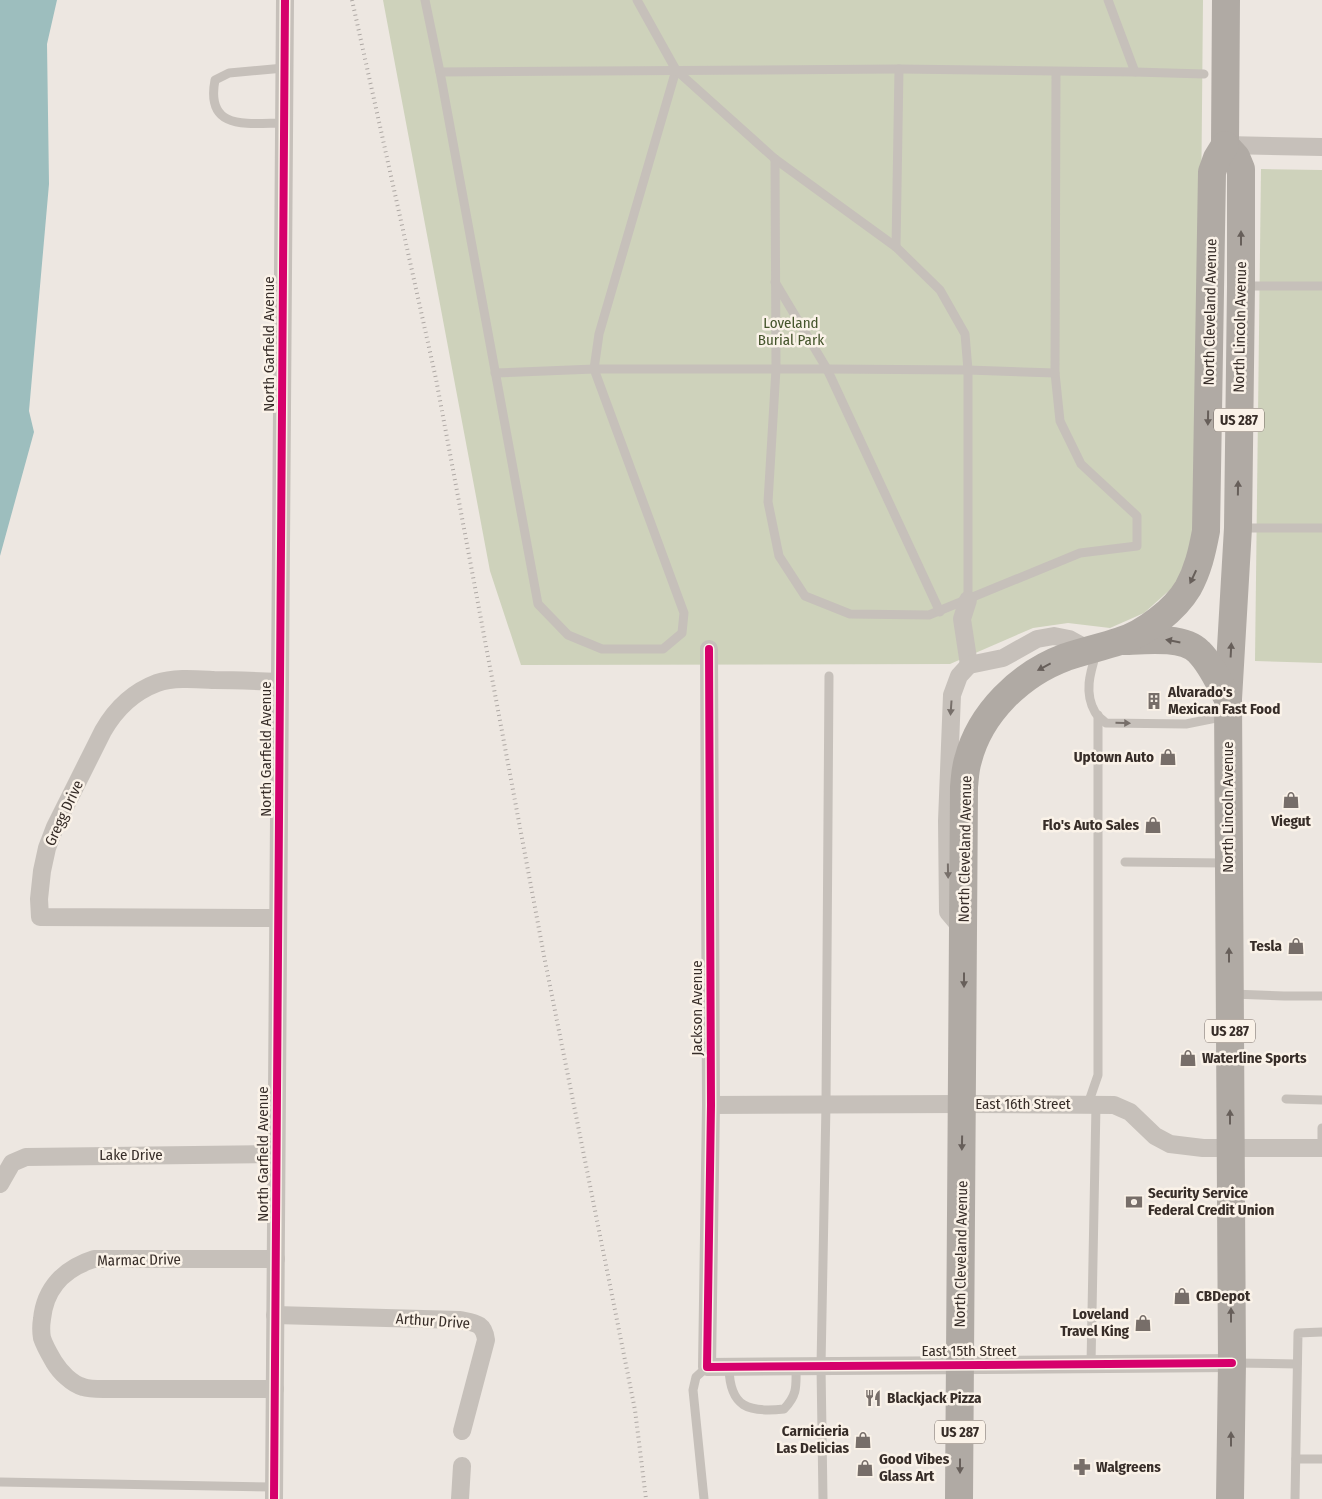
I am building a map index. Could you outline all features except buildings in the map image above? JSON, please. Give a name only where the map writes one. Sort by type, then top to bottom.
[{"type":"highway","name":"US 287","points":[[1225,145],[1226,0]]},
{"type":"highway","name":"North Lincoln Avenue","points":[[1225,145],[1236,157],[1241,169],[1238,528],[1228,707],[1232,1364],[1230,1499]]},
{"type":"highway","name":"North Cleveland Avenue","points":[[960,1499],[964,787],[967,761],[987,718],[1013,688],[1045,666],[1103,646],[1144,629],[1161,618],[1176,604],[1187,589],[1200,561],[1206,531],[1212,172],[1216,158],[1225,145]]},
{"type":"highway","points":[[1103,646],[1164,640],[1182,643],[1198,650],[1208,662],[1228,707]]},
{"type":"street","name":"North Garfield Avenue","points":[[274,1493],[285,0]]},
{"type":"street","points":[[1225,145],[1322,147]]},
{"type":"street","points":[[968,600],[962,620],[969,665]]},
{"type":"street","points":[[964,931],[948,912],[947,821],[952,694],[959,676],[969,665],[1003,658],[1037,639],[1054,636],[1103,646]]},
{"type":"street","name":"Jackson Avenue","points":[[707,1367],[711,1105],[709,649]]},
{"type":"street","name":"Gregg Drive","points":[[278,918],[40,917],[39,899],[47,848],[55,827],[103,731],[111,718],[124,704],[139,692],[156,683],[171,680],[280,682]]},
{"type":"street","name":"East 16th Street","points":[[711,1105],[1114,1105],[1130,1112],[1156,1136],[1170,1144],[1197,1148],[1322,1148]]},
{"type":"street","name":"Lake Drive","points":[[0,1184],[12,1163],[26,1157],[276,1154]]},
{"type":"street","name":"Marmac Drive","points":[[275,1389],[103,1390],[83,1387],[69,1378],[57,1366],[48,1352],[42,1337],[41,1323],[43,1306],[48,1294],[59,1280],[71,1269],[94,1260],[276,1259]]},
{"type":"street","name":"Arthur Drive","points":[[275,1316],[460,1320],[476,1323],[485,1333],[486,1340],[462,1431]]},
{"type":"street","name":"East 15th Street","points":[[707,1367],[1232,1364]]},
{"type":"street","points":[[460,1499],[462,1466]]},
{"type":"lane","points":[[425,0],[440,72],[538,604],[568,635],[602,649],[663,649],[682,633],[684,613],[594,369],[599,334],[676,70]]},
{"type":"lane","points":[[637,0],[676,70],[774,159],[896,247],[940,290],[965,334],[968,370],[968,600]]},
{"type":"lane","points":[[1108,0],[1135,72]]},
{"type":"lane","points":[[284,68],[229,73],[215,80],[213,91],[215,106],[222,116],[234,123],[284,124]]},
{"type":"lane","points":[[440,72],[899,69],[1204,74]]},
{"type":"lane","points":[[896,247],[899,69]]},
{"type":"lane","points":[[774,159],[776,369],[768,502],[779,556],[805,596],[850,614],[929,616],[1080,553],[1137,546],[1137,516],[1081,464],[1060,420],[1055,373],[1056,72]]},
{"type":"lane","points":[[775,282],[827,369],[940,612]]},
{"type":"lane","points":[[1241,286],[1322,286]]},
{"type":"lane","points":[[495,372],[594,369],[827,369],[1055,373]]},
{"type":"lane","points":[[1238,528],[1322,528]]},
{"type":"lane","points":[[1103,646],[1090,672],[1088,695],[1095,713],[1106,723],[1186,724],[1228,707]]},
{"type":"lane","points":[[823,1499],[821,1366],[826,1104],[829,676]]},
{"type":"lane","points":[[1091,1364],[1092,1104],[1098,1075],[1098,716]]},
{"type":"lane","points":[[1125,862],[1229,863]]},
{"type":"lane","points":[[1229,994],[1322,996]]},
{"type":"lane","points":[[1286,1099],[1322,1100]]},
{"type":"lane","points":[[1322,1128],[1322,1148]]},
{"type":"lane","points":[[1295,1499],[1298,1333],[1322,1332]]},
{"type":"lane","points":[[1232,1364],[1297,1364]]},
{"type":"lane","points":[[704,1499],[693,1390],[696,1377],[707,1367]]},
{"type":"lane","points":[[729,1368],[729,1379],[733,1392],[740,1403],[754,1409],[770,1410],[784,1408],[792,1400],[796,1387],[796,1367]]},
{"type":"lane","points":[[1296,1459],[1322,1459]]},
{"type":"lane","points":[[0,1482],[274,1493]]},
{"type":"green space","name":"Loveland Burial Park","points":[[383,0],[1203,0],[1198,538],[1181,580],[1144,613],[1110,628],[1068,623],[1033,628],[950,664],[521,665],[490,571]]},
{"type":"green space","points":[[1261,169],[1322,170],[1322,663],[1255,661]]},
{"type":"water","points":[[0,0],[57,0],[47,44],[49,184],[29,411],[34,432],[0,556]]},
{"type":"railway","points":[[352,0],[436,379],[545,961],[635,1410],[646,1499]]},
{"type":"cycle path","points":[[274,1499],[285,0]]},
{"type":"cycle path","points":[[709,649],[711,1105],[707,1367],[1232,1363]]},
{"type":"place","name":"Alvarado's Mexican Fast Food","points":[[1154,701]]},
{"type":"place","name":"Uptown Auto","points":[[1168,757]]},
{"type":"place","name":"Viegut","points":[[1291,800]]},
{"type":"place","name":"Flo's Auto Sales","points":[[1153,825]]},
{"type":"place","name":"Tesla","points":[[1296,946]]},
{"type":"place","name":"Waterline Sports","points":[[1188,1058]]},
{"type":"place","name":"Security Service Federal Credit Union","points":[[1134,1202]]},
{"type":"place","name":"CBDepot","points":[[1182,1296]]},
{"type":"place","name":"Loveland Travel King","points":[[1143,1323]]},
{"type":"place","name":"Blackjack Pizza","points":[[873,1398]]},
{"type":"place","name":"Carnicieria Las Delicias","points":[[863,1440]]},
{"type":"place","name":"Walgreens","points":[[1082,1467]]},
{"type":"place","name":"Good Vibes Glass Art","points":[[865,1468]]}]
